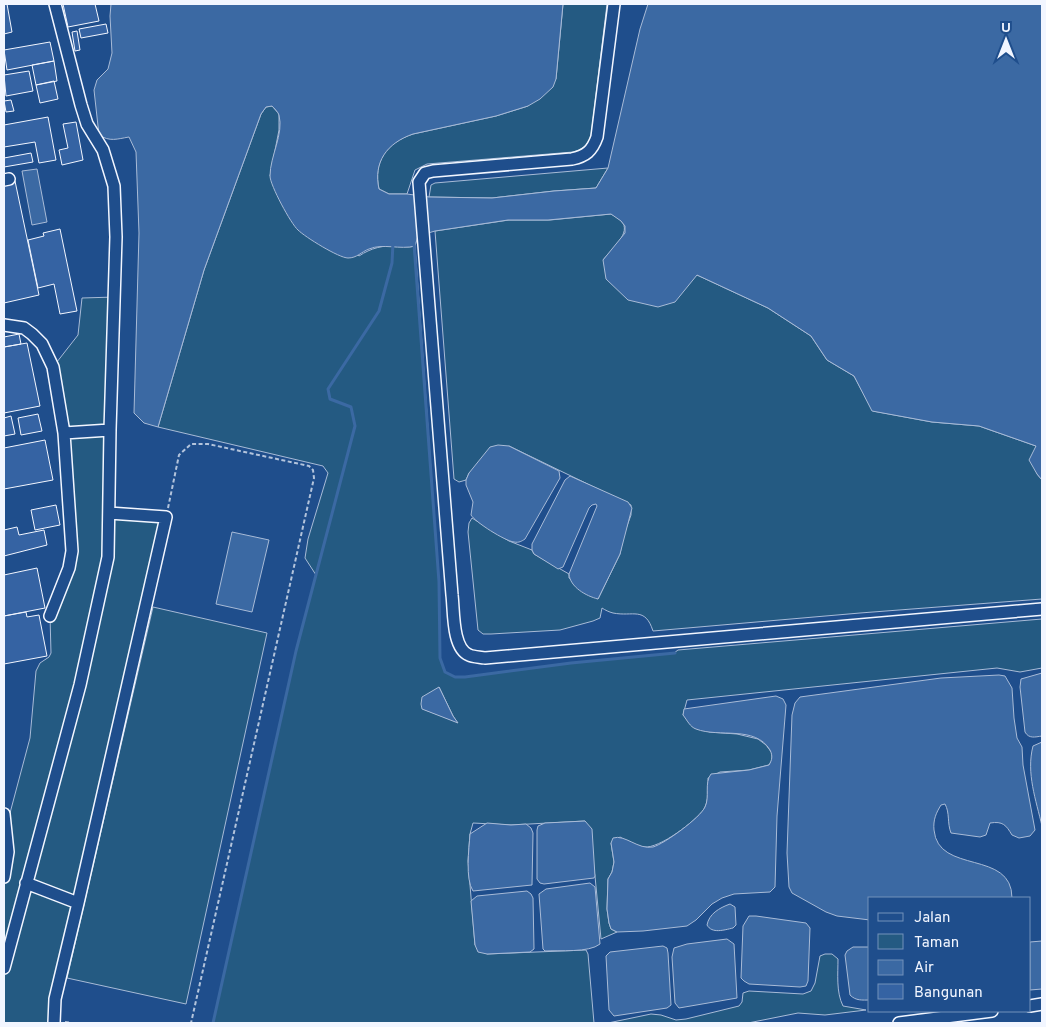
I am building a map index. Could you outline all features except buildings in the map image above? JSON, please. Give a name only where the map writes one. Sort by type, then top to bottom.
[{"type":"lane","points":[[4,968],[84,667],[108,557],[116,237],[114,186],[103,150],[87,124],[55,4]]},
{"type":"lane","points":[[614,4],[597,138],[592,149],[587,154],[572,159],[433,171],[425,173],[421,177],[420,190],[456,640],[461,650],[469,655],[485,658],[1042,609]]},
{"type":"lane","points":[[4,325],[24,328],[42,344],[52,367],[64,433],[72,551],[69,568],[50,616]]},
{"type":"lane","points":[[64,433],[110,430]]},
{"type":"lane","points":[[54,1023],[55,999],[166,517],[109,513]]},
{"type":"lane","points":[[4,814],[8,852],[4,876]]},
{"type":"lane","points":[[26,883],[78,903]]},
{"type":"lane","points":[[899,1023],[984,1012]]},
{"type":"path","points":[[166,517],[179,455],[192,444],[217,446],[309,466],[313,470],[314,478],[191,1023]]},
{"type":"green space","points":[[563,4],[607,4],[591,136],[584,147],[573,152],[427,164],[415,170],[407,194],[389,194],[379,189],[378,170],[380,162],[389,148],[395,143],[413,134],[496,116],[528,106],[556,79]]},
{"type":"green space","points":[[272,106],[279,114],[279,130],[270,176],[359,256],[382,247],[415,246],[439,582],[440,658],[445,672],[455,677],[465,677],[571,663],[674,653],[678,650],[1042,619],[1042,668],[1020,672],[997,668],[687,700],[683,715],[709,732],[737,734],[758,739],[772,753],[772,760],[769,765],[749,770],[720,772],[708,778],[706,806],[704,809],[685,827],[659,844],[644,847],[620,837],[611,843],[614,862],[608,879],[607,909],[611,929],[617,932],[601,939],[595,876],[585,821],[511,825],[473,823],[470,834],[468,861],[475,945],[487,954],[586,950],[588,954],[594,1023],[213,1023],[296,651],[316,575],[305,558],[308,539],[328,473],[323,466],[158,427],[204,270],[261,114],[266,107]],"holes":[[[439,687],[457,722],[423,709]]]},
{"type":"green space","points":[[608,168],[596,188],[492,198],[429,197],[431,185],[435,183]]},
{"type":"green space","points":[[611,214],[621,221],[624,225],[624,230],[619,241],[603,260],[697,275],[768,308],[811,336],[827,360],[854,376],[873,411],[932,422],[979,426],[1036,446],[1037,474],[1042,480],[1042,599],[653,631],[650,623],[642,615],[613,613],[602,608],[600,618],[560,630],[483,634],[478,630],[468,532],[469,523],[472,518],[509,541],[532,550],[534,554],[569,574],[569,578],[598,599],[620,554],[624,534],[631,515],[631,505],[509,446],[469,473],[466,480],[459,482],[454,479],[435,231],[509,220],[550,220]]},
{"type":"green space","points":[[115,297],[109,513],[166,517],[54,1023],[4,1023],[6,828],[30,738],[36,671],[40,663],[49,657],[51,653],[50,616],[72,551],[53,367],[78,335],[82,298]]},
{"type":"green space","points":[[153,607],[267,633],[186,1004],[67,978]]},
{"type":"green space","points":[[832,954],[838,959],[838,989],[843,1006],[866,1010],[825,1015],[798,1013],[748,1023],[608,1023],[651,1014],[676,1020],[686,1019],[739,1006],[742,1002],[743,993],[749,991],[803,994],[811,991],[815,983],[820,956]]},
{"type":"water","points":[[111,4],[563,4],[556,79],[553,87],[540,99],[528,106],[496,116],[413,134],[389,148],[380,162],[378,170],[379,189],[389,194],[492,198],[596,188],[608,168],[640,29],[648,4],[1042,4],[1042,480],[1029,460],[1036,446],[979,426],[932,422],[872,411],[854,376],[827,360],[811,336],[768,308],[697,275],[675,302],[658,307],[628,300],[606,279],[603,260],[625,233],[625,226],[611,214],[548,220],[508,220],[435,231],[418,236],[415,246],[374,247],[351,258],[337,255],[298,230],[286,213],[273,187],[270,176],[280,122],[278,114],[272,106],[266,107],[261,114],[204,270],[158,427],[144,423],[134,413],[139,233],[136,152],[129,137],[110,139],[99,135],[94,90],[97,80],[108,69],[112,53]]},
{"type":"water","points":[[37,169],[47,222],[32,225],[22,171]]},
{"type":"water","points":[[498,445],[509,446],[559,471],[560,478],[525,539],[519,542],[510,541],[497,535],[471,515],[473,502],[466,485],[466,480],[469,473],[490,447]]},
{"type":"water","points":[[570,476],[628,502],[632,508],[620,554],[598,599],[589,596],[575,587],[569,574],[597,506],[596,504],[589,508],[563,567],[558,569],[534,554],[532,550],[532,544],[565,480]]},
{"type":"water","points":[[232,532],[269,540],[252,612],[216,604]]},
{"type":"water","points":[[1042,673],[1042,736],[1032,737],[1028,736],[1025,732],[1020,687],[1021,679]]},
{"type":"water","points":[[999,675],[1005,676],[1012,688],[1017,738],[1022,747],[1023,765],[1035,830],[1030,836],[1019,838],[1012,835],[1004,824],[990,823],[986,835],[980,837],[951,833],[945,804],[941,805],[934,823],[938,844],[948,853],[1000,873],[1009,883],[1012,897],[868,897],[868,920],[837,916],[792,893],[789,887],[787,853],[792,715],[795,703],[800,697],[941,678]]},
{"type":"water","points":[[439,687],[458,723],[422,709],[422,697]]},
{"type":"water","points":[[776,696],[783,699],[786,705],[777,816],[775,887],[770,892],[734,894],[722,898],[712,904],[687,926],[643,931],[617,932],[611,929],[607,909],[608,879],[614,862],[611,843],[613,838],[622,838],[647,847],[658,845],[681,830],[702,812],[707,799],[708,782],[711,774],[749,770],[769,765],[771,760],[772,754],[770,750],[755,737],[715,733],[694,728],[683,715],[684,709]]},
{"type":"water","points":[[1042,742],[1042,826],[1031,776],[1031,756],[1033,746]]},
{"type":"water","points":[[585,821],[592,829],[594,878],[540,883],[537,879],[538,826],[545,823]]},
{"type":"water","points":[[487,823],[526,824],[531,828],[533,833],[532,885],[473,891],[468,872],[470,834]]},
{"type":"water","points":[[590,883],[595,887],[600,944],[589,949],[545,951],[543,949],[539,894],[546,889]]},
{"type":"water","points":[[527,891],[533,898],[534,949],[530,952],[487,954],[478,952],[475,945],[471,901],[477,896]]},
{"type":"water","points":[[730,904],[735,907],[736,925],[733,928],[722,930],[712,930],[709,928],[707,925],[712,915]]},
{"type":"water","points":[[749,916],[806,923],[810,928],[808,981],[806,986],[749,984],[741,978],[743,926]]},
{"type":"water","points":[[727,939],[734,944],[737,998],[679,1008],[675,1003],[672,957],[674,948],[687,944]]},
{"type":"water","points":[[1042,941],[1042,989],[1031,990],[1031,942]]},
{"type":"water","points":[[663,946],[667,948],[668,953],[671,1005],[667,1008],[614,1016],[609,1010],[606,956],[610,952]]},
{"type":"water","points":[[853,947],[868,947],[868,1000],[857,999],[850,995],[845,955]]},
{"type":"waterway","points":[[213,1023],[296,651],[355,426],[351,407],[330,399],[328,389],[379,311],[392,263],[393,243]]},
{"type":"waterway","points":[[414,244],[439,582],[440,658],[445,672],[455,677],[465,677],[571,663],[675,653]]}]
